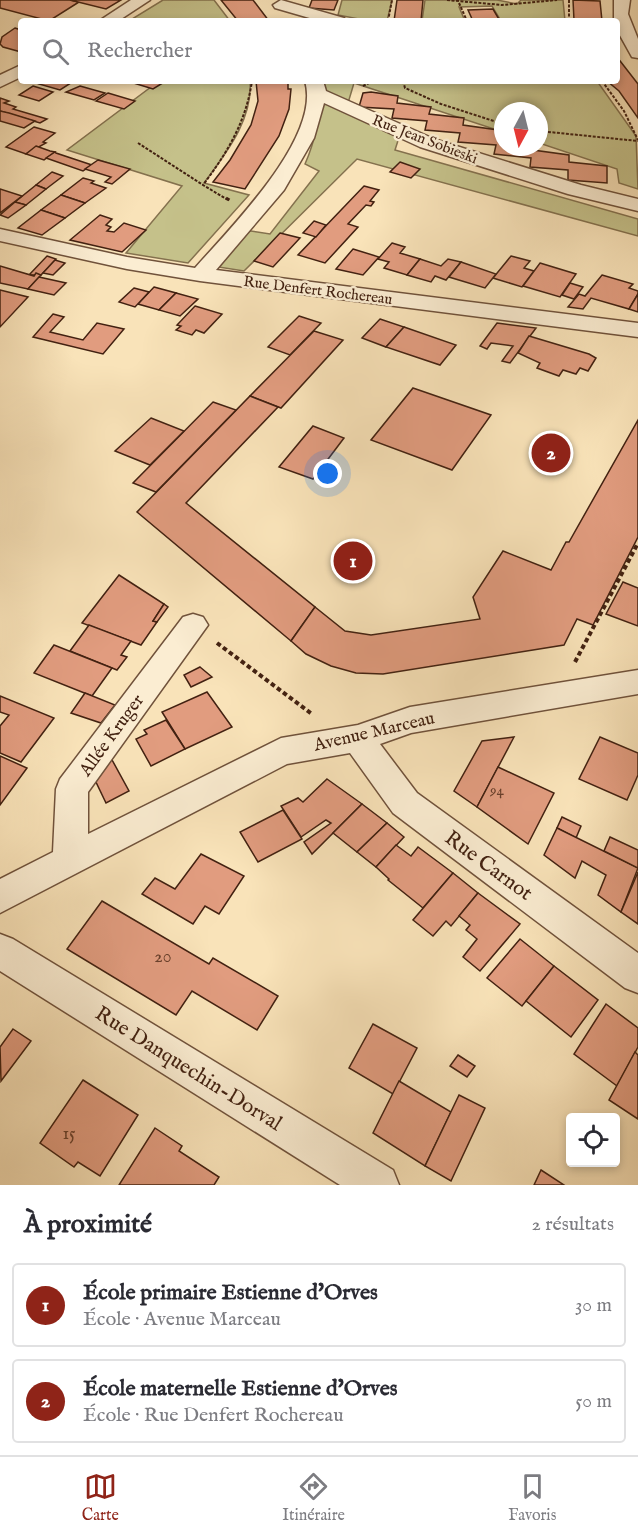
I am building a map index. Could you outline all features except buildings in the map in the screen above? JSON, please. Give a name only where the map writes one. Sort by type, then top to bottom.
[{"type":"street","points":[[112,18],[142,0]]},
{"type":"street","points":[[622,0],[619,8],[631,44]]},
{"type":"street","points":[[278,3],[290,18]]},
{"type":"street","points":[[278,3],[328,18]]},
{"type":"street","points":[[0,82],[18,72]]},
{"type":"street","points":[[200,275],[273,189],[305,138],[316,88]]},
{"type":"street","name":"Rue Jean Sobieski","points":[[316,88],[427,143],[575,190],[638,205]]},
{"type":"street","name":"Rue Denfert Rochereau","points":[[0,235],[127,263],[200,275],[638,330]]},
{"type":"street","name":"Allée Kruger","points":[[70,860],[72,789],[193,625]]},
{"type":"street","name":"Avenue Marceau","points":[[0,897],[281,751],[358,738],[410,720],[638,682]]},
{"type":"street","name":"Rue Carnot","points":[[358,738],[405,803],[638,975]]},
{"type":"street","name":"Rue Danquechin-Dorval","points":[[0,951],[378,1185]]},
{"type":"path","points":[[389,18],[392,0]]},
{"type":"path","points":[[447,0],[510,7],[557,0]]},
{"type":"path","points":[[569,0],[569,18]]},
{"type":"path","points":[[459,2],[466,18]]},
{"type":"path","points":[[203,185],[239,134],[247,115],[252,84]]},
{"type":"path","points":[[404,84],[405,88],[422,97],[494,121]]},
{"type":"path","points":[[604,84],[624,111],[638,140]]},
{"type":"path","points":[[548,132],[638,140]]},
{"type":"path","points":[[138,143],[203,185],[253,213]]},
{"type":"path","points":[[577,693],[572,668],[638,543]]},
{"type":"path","points":[[193,625],[314,716],[358,738]]},
{"type":"shaded area","points":[[163,0],[214,0],[228,18],[134,18]]},
{"type":"shaded area","points":[[342,0],[392,0],[388,18],[354,18],[338,15]]},
{"type":"shaded area","points":[[425,0],[497,0],[517,4],[521,0],[563,0],[565,18],[499,18],[492,6],[459,7],[464,18],[422,18]]},
{"type":"shaded area","points":[[155,84],[250,84],[250,95],[243,123],[229,148],[204,183],[249,195],[188,263],[126,253],[182,186],[67,150]]},
{"type":"shaded area","points":[[321,84],[354,84],[348,103],[402,128],[395,150],[638,219],[638,236],[357,159],[244,271],[212,266],[244,230],[270,234],[319,171],[305,164],[318,124]]},
{"type":"shaded area","points":[[357,84],[599,84],[636,136],[638,189],[619,183],[617,169],[548,146],[548,102],[494,102],[494,129]]},
{"type":"place","name":"École maternelle Estienne d'Orves","points":[[551,453]]},
{"type":"place","name":"École primaire Estienne d'Orves","points":[[353,561]]}]
